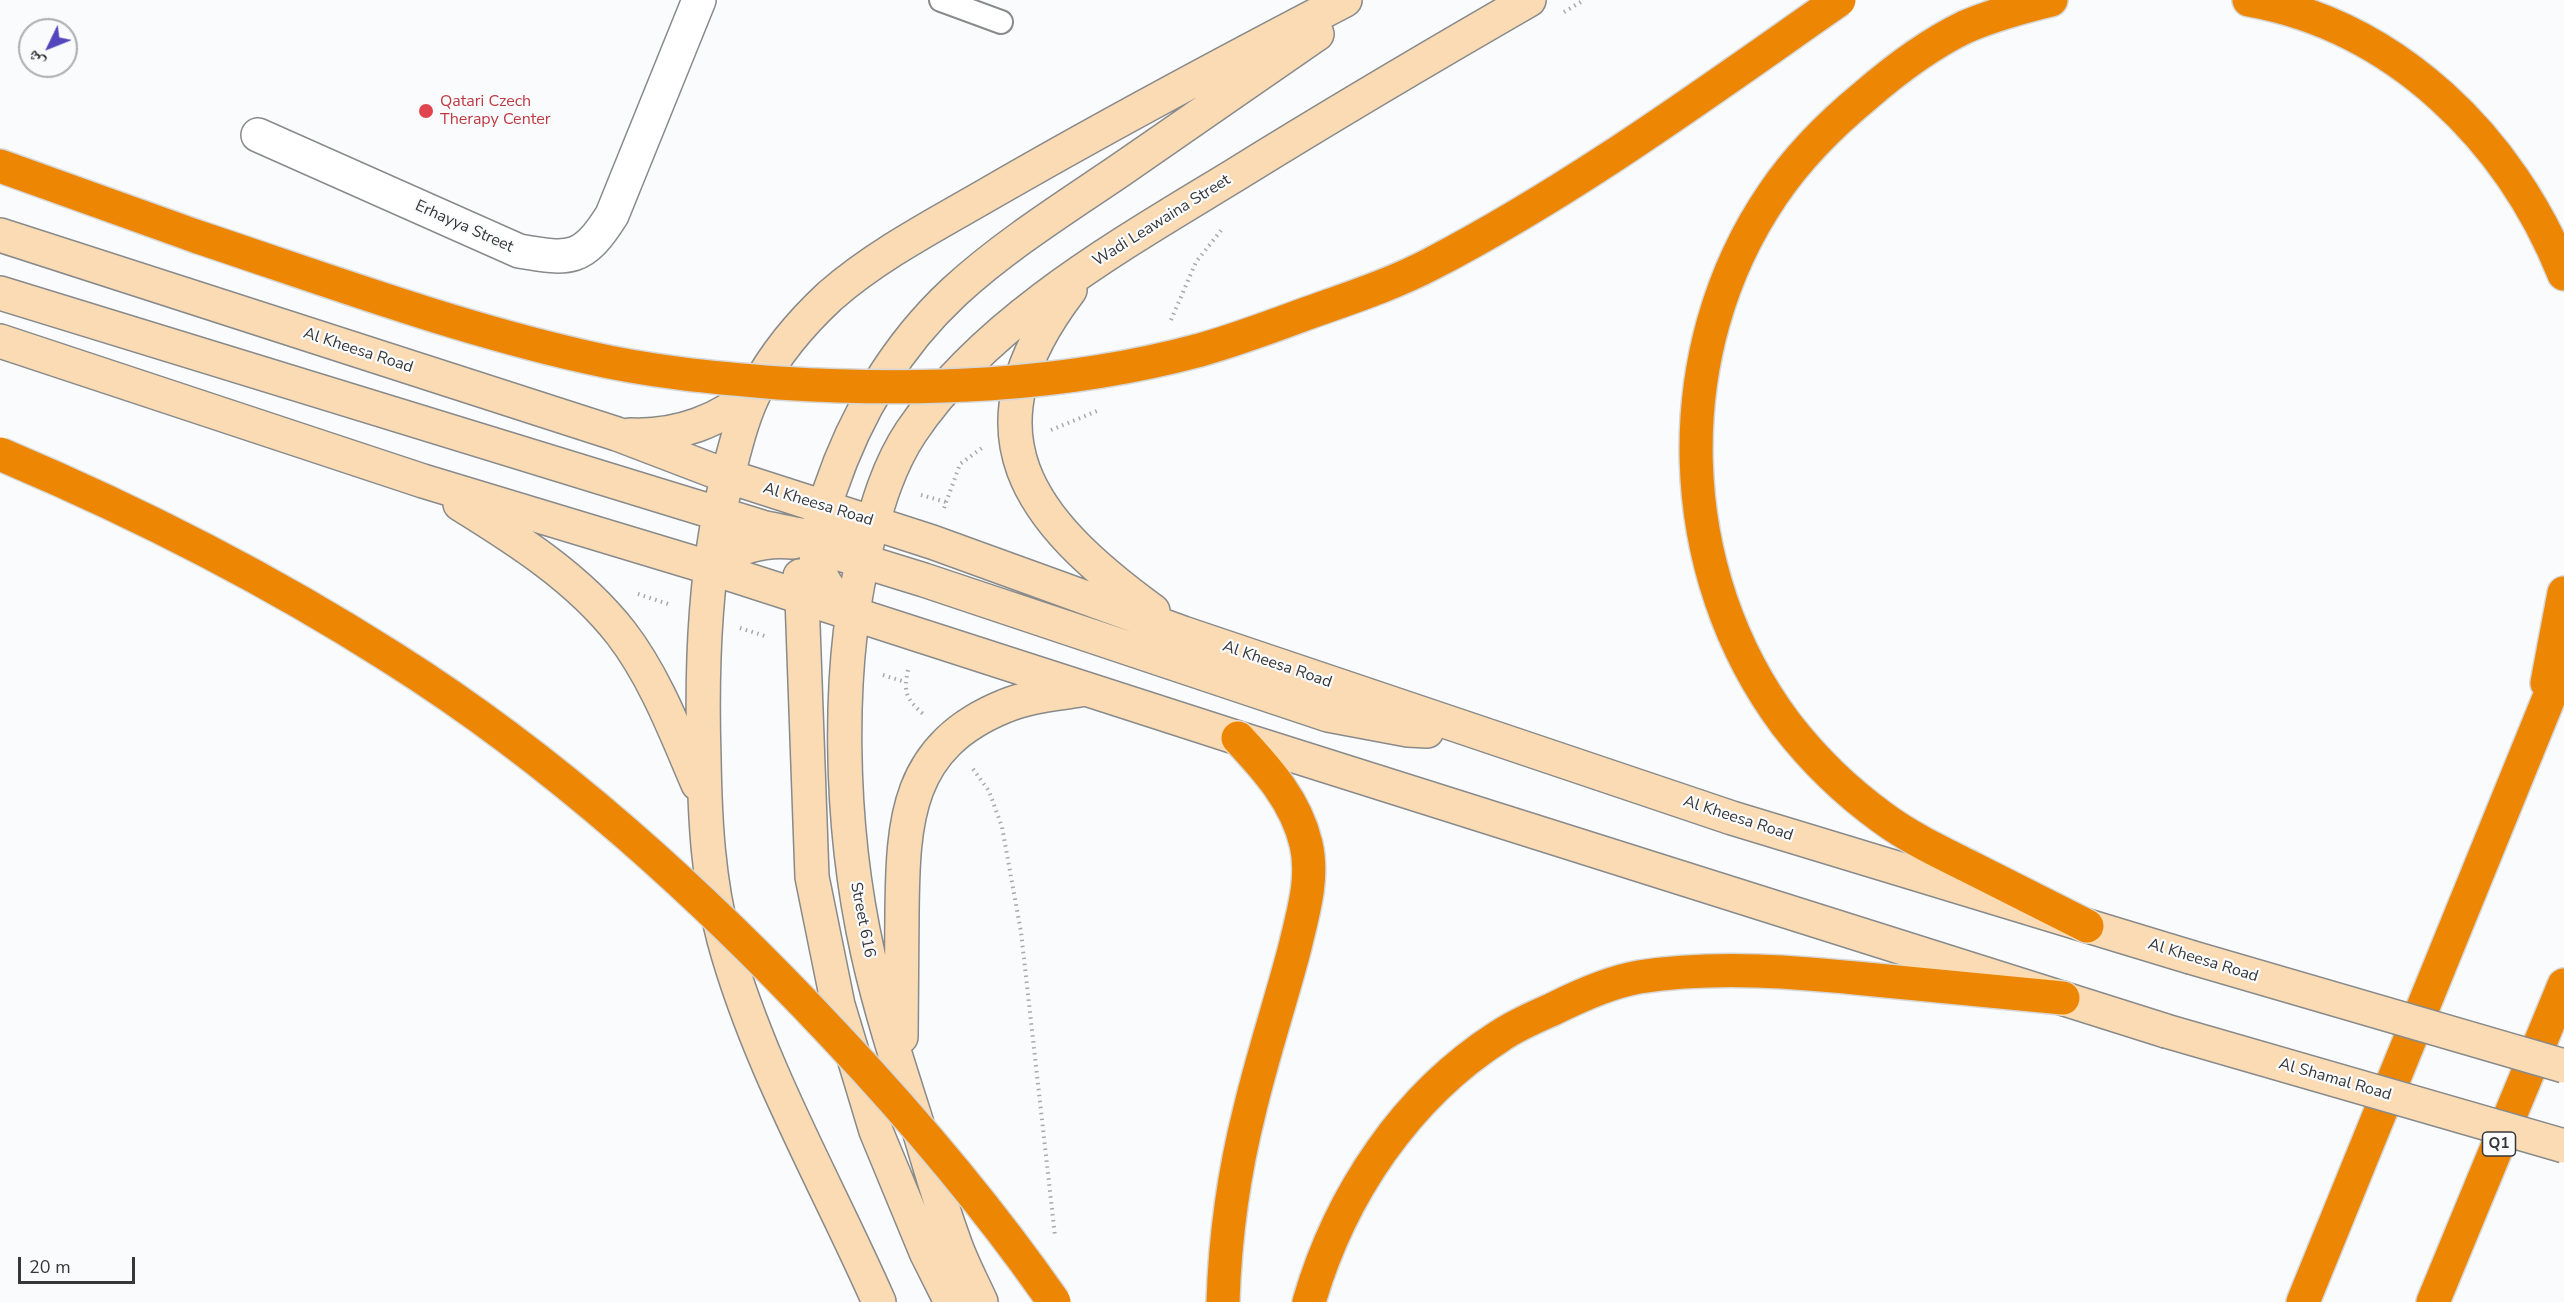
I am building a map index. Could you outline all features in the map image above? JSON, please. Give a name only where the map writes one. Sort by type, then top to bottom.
[{"type":"highway","points":[[0,166],[198,237],[466,326],[590,358],[706,378],[857,388],[983,386],[1104,371],[1200,350],[1363,293],[1428,266],[1521,213],[1684,107],[1839,0]]},
{"type":"highway","points":[[2051,0],[2008,11],[1966,27],[1925,49],[1892,72],[1844,114],[1807,152],[1773,194],[1730,275],[1716,313],[1705,354],[1696,451],[1698,504],[1706,553],[1716,589],[1737,642],[1761,687],[1788,726],[1815,758],[1855,796],[1885,820],[1942,853],[2087,926]]},
{"type":"highway","points":[[2249,0],[2305,15],[2357,35],[2397,61],[2440,94],[2473,126],[2507,168],[2549,236],[2564,274]]},
{"type":"highway","points":[[0,454],[70,484],[236,565],[392,657],[492,727],[599,808],[684,884],[768,964],[898,1103],[1013,1243],[1054,1302]]},
{"type":"highway","points":[[2540,718],[2564,593]]},
{"type":"highway","points":[[2302,1302],[2564,661]]},
{"type":"highway","points":[[1223,1302],[1227,1230],[1236,1172],[1250,1108],[1300,926],[1309,879],[1306,843],[1293,808],[1285,793],[1265,767],[1238,738]]},
{"type":"highway","points":[[1310,1302],[1343,1213],[1371,1164],[1410,1112],[1468,1058],[1501,1034],[1580,996],[1637,978],[1738,970],[1839,976],[2063,998]]},
{"type":"highway","name":"Q1","points":[[2433,1302],[2564,985]]},
{"type":"main road","points":[[617,434],[665,433],[704,423],[734,408],[757,388],[802,325],[830,297],[874,262],[1092,134],[1345,0]]},
{"type":"main road","points":[[951,1302],[926,1252],[876,1131],[838,1005],[812,877],[799,569],[806,533],[880,381],[926,322],[954,292],[1013,244],[1367,0]]},
{"type":"main road","name":"Wadi Leawaina Street","points":[[873,522],[884,486],[909,434],[954,379],[1010,326],[1087,268],[1129,240],[1529,0]]},
{"type":"main road","name":"Al Kheesa Road","points":[[0,235],[617,434],[727,476],[806,533],[873,522],[1183,633],[1732,818],[2190,957],[2564,1066]]},
{"type":"main road","points":[[1087,268],[1053,315],[1022,377],[1014,419],[1021,467],[1030,489],[1052,524],[1111,581],[1183,633]]},
{"type":"main road","points":[[0,292],[719,514],[806,533]]},
{"type":"main road","points":[[0,341],[423,481],[711,568],[1238,738],[2063,998]]},
{"type":"main road","points":[[757,388],[736,444],[727,476],[719,514],[706,617],[702,708],[706,832],[713,892],[733,969],[773,1073],[879,1302]]},
{"type":"main road","points":[[727,476],[750,491],[769,509],[806,533],[862,560],[1328,715],[1408,730],[1481,734]]},
{"type":"main road","points":[[423,481],[526,546],[579,588],[620,632],[663,706],[705,800]]},
{"type":"main road","name":"Street 616","points":[[873,522],[862,560],[852,613],[847,678],[845,734],[854,878],[868,955],[901,1073],[954,1243],[981,1302]]},
{"type":"main road","points":[[711,568],[730,554],[743,548],[806,533]]},
{"type":"main road","points":[[806,533],[821,579],[835,598],[852,613]]},
{"type":"main road","points":[[901,1073],[904,839],[912,797],[919,779],[928,764],[962,728],[1004,706],[1025,699],[1088,689]]},
{"type":"main road","name":"Al Shamal Road","points":[[2063,998],[2564,1146]]},
{"type":"street","name":"Erhayya Street","points":[[258,135],[519,251],[552,257],[573,256],[596,240],[612,215],[699,0]]},
{"type":"lane","points":[[941,0],[1002,22]]},
{"type":"path","points":[[1559,15],[1584,0]]},
{"type":"path","points":[[1171,321],[1197,262],[1228,221]]},
{"type":"path","points":[[932,542],[960,464],[990,442],[1018,444],[1103,409]]},
{"type":"path","points":[[620,632],[638,594],[706,617]]},
{"type":"path","points":[[914,633],[905,682],[908,699],[951,740],[989,791],[1002,827],[1028,980],[1055,1245]]},
{"type":"place","name":"Qatari Czech Therapy Center","points":[[426,111]]}]
